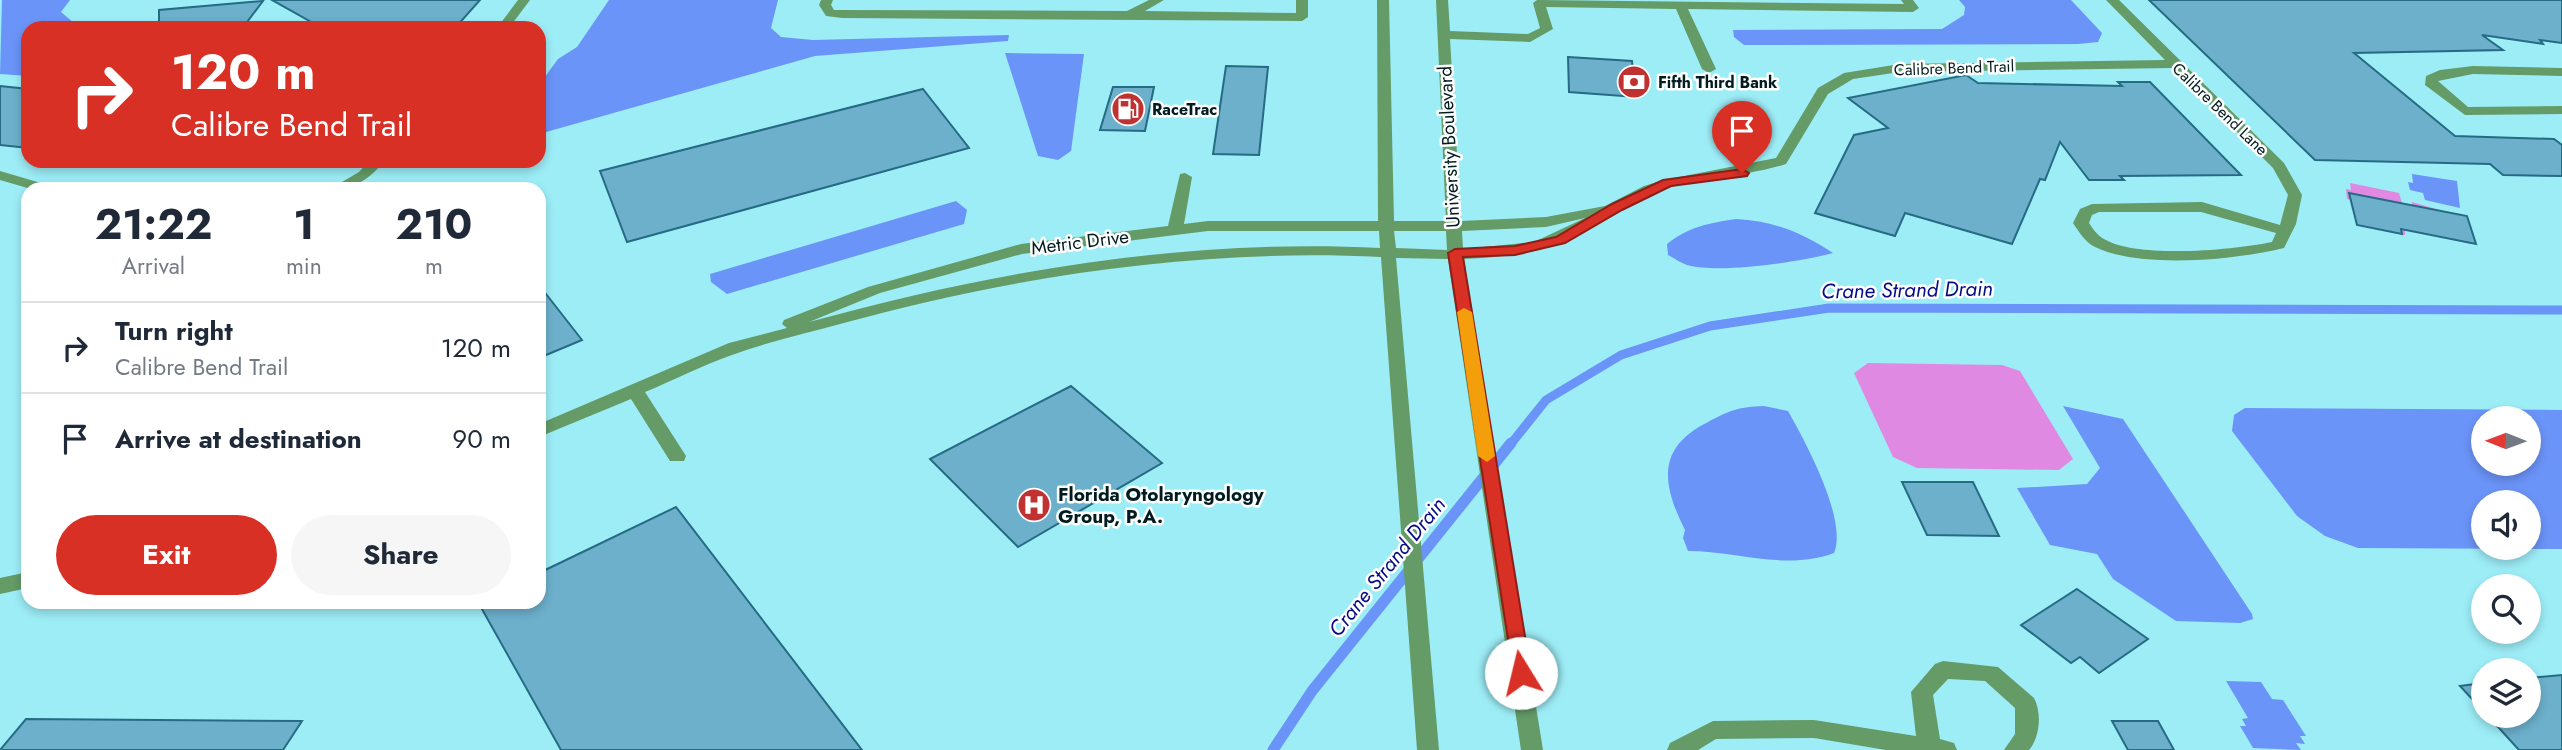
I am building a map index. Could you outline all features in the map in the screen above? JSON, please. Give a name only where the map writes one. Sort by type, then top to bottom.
[{"type":"street","points":[[508,21],[524,0]]},
{"type":"street","points":[[827,0],[825,5],[830,13],[867,15],[1302,17],[1302,0]]},
{"type":"street","points":[[867,15],[874,0]]},
{"type":"street","points":[[1129,15],[1158,0]]},
{"type":"street","points":[[1383,0],[1386,226],[1428,750]]},
{"type":"street","name":"University Boulevard","points":[[1442,0],[1455,253],[1532,750]]},
{"type":"street","points":[[1444,35],[1530,38],[1547,29],[1538,1],[1913,8],[1908,0]]},
{"type":"street","name":"Calibre Bend Lane","points":[[2112,0],[2279,166],[2295,195],[2285,231]]},
{"type":"street","points":[[1679,2],[1709,69]]},
{"type":"street","name":"Calibre Bend Trail","points":[[1455,253],[1515,250],[1560,240],[1617,207],[1668,183],[1742,173],[1781,161],[1823,91],[1849,76],[1900,68],[2175,64]]},
{"type":"street","points":[[2562,72],[2438,73],[2431,79],[2432,85],[2465,111],[2562,110]]},
{"type":"street","points":[[350,182],[370,168]]},
{"type":"street","points":[[0,175],[23,182]]},
{"type":"street","points":[[1175,230],[1185,177]]},
{"type":"street","points":[[2097,206],[2202,207],[2285,231],[2278,245],[2255,251],[2129,252],[2102,245],[2091,238],[2081,223],[2085,212],[2097,206]]},
{"type":"street","name":"Calibre Bend Trail","points":[[1452,226],[1546,222],[1617,207]]},
{"type":"street","name":"Metric Drive","points":[[546,428],[874,290],[1021,249],[1208,226],[1452,226]]},
{"type":"street","points":[[1021,249],[1031,277]]},
{"type":"street","name":"Metric Drive","points":[[725,351],[981,285],[1031,277],[1176,258],[1268,250],[1455,253]]},
{"type":"street","points":[[634,390],[677,456]]},
{"type":"street","points":[[0,586],[21,582]]},
{"type":"street","points":[[1678,750],[1713,730],[1814,729],[1931,748],[1922,692],[1943,670],[1990,673],[2026,704],[2026,737],[2015,750]]},
{"type":"shaded area","points":[[2350,183],[2399,193],[2402,203],[2412,205],[2412,202],[2467,218],[2471,244],[2405,229],[2405,235],[2358,225],[2354,201],[2347,199],[2346,189],[2351,190]]},
{"type":"shaded area","points":[[1868,363],[2002,365],[2020,371],[2073,459],[2059,470],[1917,468],[1893,457],[1854,373]]},
{"type":"water","points":[[2,0],[70,0],[61,12],[72,21],[21,21],[21,76],[0,74]]},
{"type":"water","points":[[609,0],[778,0],[771,28],[781,37],[813,40],[1009,35],[1008,41],[815,56],[546,132],[546,75],[558,59],[577,47]]},
{"type":"water","points":[[1959,0],[2071,0],[2102,33],[2098,42],[2078,44],[1744,45],[1734,37],[1733,30],[1942,29],[1964,15],[1965,7]]},
{"type":"water","points":[[1005,53],[1084,54],[1071,151],[1058,160],[1038,156]]},
{"type":"water","points":[[2412,174],[2457,181],[2460,208],[2425,200],[2423,193],[2410,190],[2408,182],[2413,183]]},
{"type":"water","points":[[956,201],[967,210],[964,224],[727,294],[711,282],[710,274]]},
{"type":"water","points":[[1736,219],[1762,222],[1786,229],[1833,253],[1739,268],[1687,265],[1668,255],[1667,244],[1683,233],[1708,224]]},
{"type":"water","points":[[1764,406],[1788,411],[1814,460],[1835,521],[1837,539],[1834,553],[1816,558],[1780,560],[1688,551],[1683,538],[1685,530],[1668,482],[1672,455],[1679,443],[1691,432],[1708,422],[1735,410]]},
{"type":"water","points":[[2063,406],[2123,419],[2253,619],[2240,623],[2176,621],[2113,579],[2097,554],[2050,545],[2017,488],[2087,484],[2100,468]]},
{"type":"water","points":[[2245,408],[2471,409],[2471,476],[2541,476],[2541,410],[2562,410],[2562,549],[2541,549],[2541,490],[2471,490],[2471,549],[2358,548],[2325,536],[2297,516],[2232,431],[2234,415]]},
{"type":"water","points":[[2226,681],[2261,682],[2272,699],[2283,700],[2306,736],[2300,736],[2305,744],[2296,743],[2301,750],[2253,748],[2240,726],[2246,726],[2242,719],[2248,718]]},
{"type":"building","points":[[272,0],[480,0],[461,21],[310,21]]},
{"type":"building","points":[[2149,0],[2562,0],[2562,43],[2540,40],[2543,44],[2482,35],[2503,50],[2354,53],[2455,136],[2554,139],[2562,145],[2562,176],[2503,175],[2490,164],[2315,160]]},
{"type":"building","points":[[263,1],[248,21],[159,21],[159,10]]},
{"type":"building","name":"Fifth Third Bank","points":[[1568,57],[1632,61],[1636,97],[1569,92]]},
{"type":"building","points":[[1226,66],[1268,67],[1259,155],[1213,154]]},
{"type":"building","points":[[1966,75],[1978,83],[2122,86],[2118,82],[2150,82],[2241,175],[2120,176],[2124,180],[2089,180],[2060,142],[2045,180],[2040,179],[2012,244],[1905,213],[1895,236],[1815,213],[1854,135],[1888,128],[1848,98]]},
{"type":"building","points":[[0,86],[21,88],[21,147],[0,145]]},
{"type":"building","name":"RaceTrac","points":[[1113,87],[1154,87],[1145,131],[1100,130]]},
{"type":"building","points":[[923,89],[969,148],[627,242],[600,171]]},
{"type":"building","points":[[2349,193],[2467,216],[2476,244],[2401,229],[2402,234],[2357,225]]},
{"type":"building","points":[[546,294],[582,340],[546,355]]},
{"type":"building","name":"Florida Otolaryngology Group, P.A.","points":[[1071,386],[1162,463],[1018,547],[930,459]]},
{"type":"building","points":[[1902,482],[1973,482],[1999,536],[1927,535]]},
{"type":"building","points":[[676,507],[862,750],[561,750],[482,609],[546,609],[546,570]]},
{"type":"building","points":[[2077,589],[2148,639],[2099,673],[2080,657],[2071,663],[2021,625]]},
{"type":"building","points":[[2562,675],[2562,750],[2519,750],[2499,728],[2541,728],[2541,677]]},
{"type":"building","points":[[2471,685],[2471,698],[2460,686]]},
{"type":"building","points":[[26,719],[302,721],[283,750],[0,750]]},
{"type":"building","points":[[2112,721],[2158,721],[2174,750],[2128,750]]},
{"type":"waterway","name":"Crane Strand Drain","points":[[1510,445],[1546,400],[1621,355],[1710,326],[1829,308],[2562,310]]},
{"type":"waterway","name":"Crane Strand Drain","points":[[1273,750],[1312,691],[1511,443]]},
{"type":"slow traffic","points":[[1464,312],[1487,456]]},
{"type":"place","name":"Fifth Third Bank","points":[[1634,82]]},
{"type":"place","name":"RaceTrac","points":[[1128,109]]},
{"type":"place","name":"Florida Otolaryngology Group, P.A.","points":[[1034,505]]},
{"type":"route","points":[[1521,673],[1455,253],[1515,250],[1560,240],[1617,207],[1668,183],[1742,173]]}]
